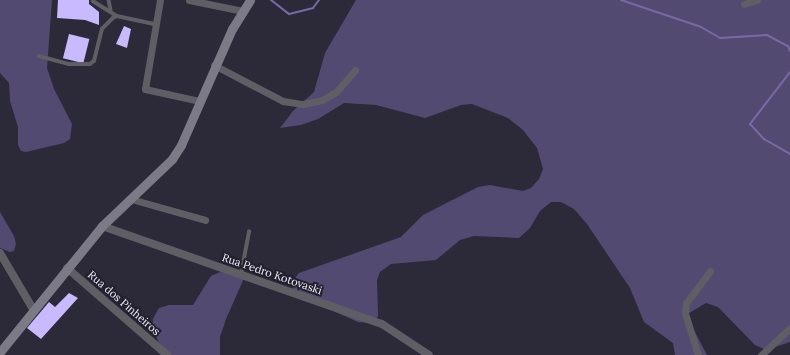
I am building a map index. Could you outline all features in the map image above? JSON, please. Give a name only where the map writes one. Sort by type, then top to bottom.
[{"type":"main road","points":[[0,352],[102,226],[172,159],[181,145],[214,65],[250,0]]},
{"type":"street","points":[[160,0],[155,24],[146,89],[200,101]]},
{"type":"street","points":[[189,0],[243,11]]},
{"type":"street","points":[[744,4],[757,0]]},
{"type":"street","points":[[214,65],[283,101],[303,104],[322,100],[336,92],[355,70]]},
{"type":"street","points":[[130,199],[205,220]]},
{"type":"street","name":"Rua Pedro Kotovaski","points":[[102,226],[382,324],[429,355]]},
{"type":"street","points":[[0,253],[34,309]]},
{"type":"street","name":"Rua dos Pinheiros","points":[[67,268],[167,355]]},
{"type":"street","points":[[698,355],[685,314],[686,303],[710,271]]},
{"type":"street","points":[[761,355],[790,328]]},
{"type":"lane","points":[[109,0],[111,10]]},
{"type":"lane","points":[[93,1],[111,10],[117,16],[155,24]]},
{"type":"lane","points":[[38,56],[69,64],[90,64],[94,61],[102,29],[117,16]]},
{"type":"lane","points":[[241,275],[249,232]]},
{"type":"shaded area","points":[[0,0],[52,0],[47,68],[54,89],[72,124],[70,139],[64,143],[26,152],[21,151],[18,145],[18,127],[10,101],[9,83],[0,73]]},
{"type":"shaded area","points":[[356,0],[790,0],[790,342],[766,350],[755,345],[718,307],[706,303],[686,315],[707,355],[675,355],[673,343],[644,322],[630,288],[587,224],[574,209],[561,202],[551,202],[540,211],[530,228],[519,238],[474,236],[460,240],[436,260],[391,264],[380,272],[377,280],[378,316],[373,323],[358,322],[294,293],[292,282],[299,273],[401,237],[423,215],[478,187],[490,185],[523,191],[531,188],[539,179],[543,169],[537,148],[523,130],[508,118],[472,104],[461,105],[425,118],[376,105],[344,103],[318,119],[301,125],[280,128],[293,111],[314,92],[325,53]]},
{"type":"shaded area","points":[[0,212],[14,236],[16,244],[14,251],[10,252],[0,248]]},
{"type":"shaded area","points":[[220,272],[245,276],[226,319],[220,337],[220,355],[165,355],[152,328],[153,319],[159,308],[169,305],[193,305],[211,276]]},
{"type":"building","points":[[58,0],[89,0],[89,4],[99,12],[99,25],[85,20],[57,18]]},
{"type":"building","points":[[124,26],[131,29],[127,48],[116,44]]},
{"type":"building","points":[[69,34],[89,39],[83,63],[63,58]]},
{"type":"building","points":[[69,293],[78,298],[41,339],[27,328],[49,302],[55,307]]},
{"type":"waterway","points":[[271,0],[289,14],[313,8],[319,0]]},
{"type":"waterway","points":[[621,0],[701,27],[720,38],[767,35],[788,46],[790,51]]},
{"type":"waterway","points":[[790,72],[750,124],[764,139],[790,154]]}]
